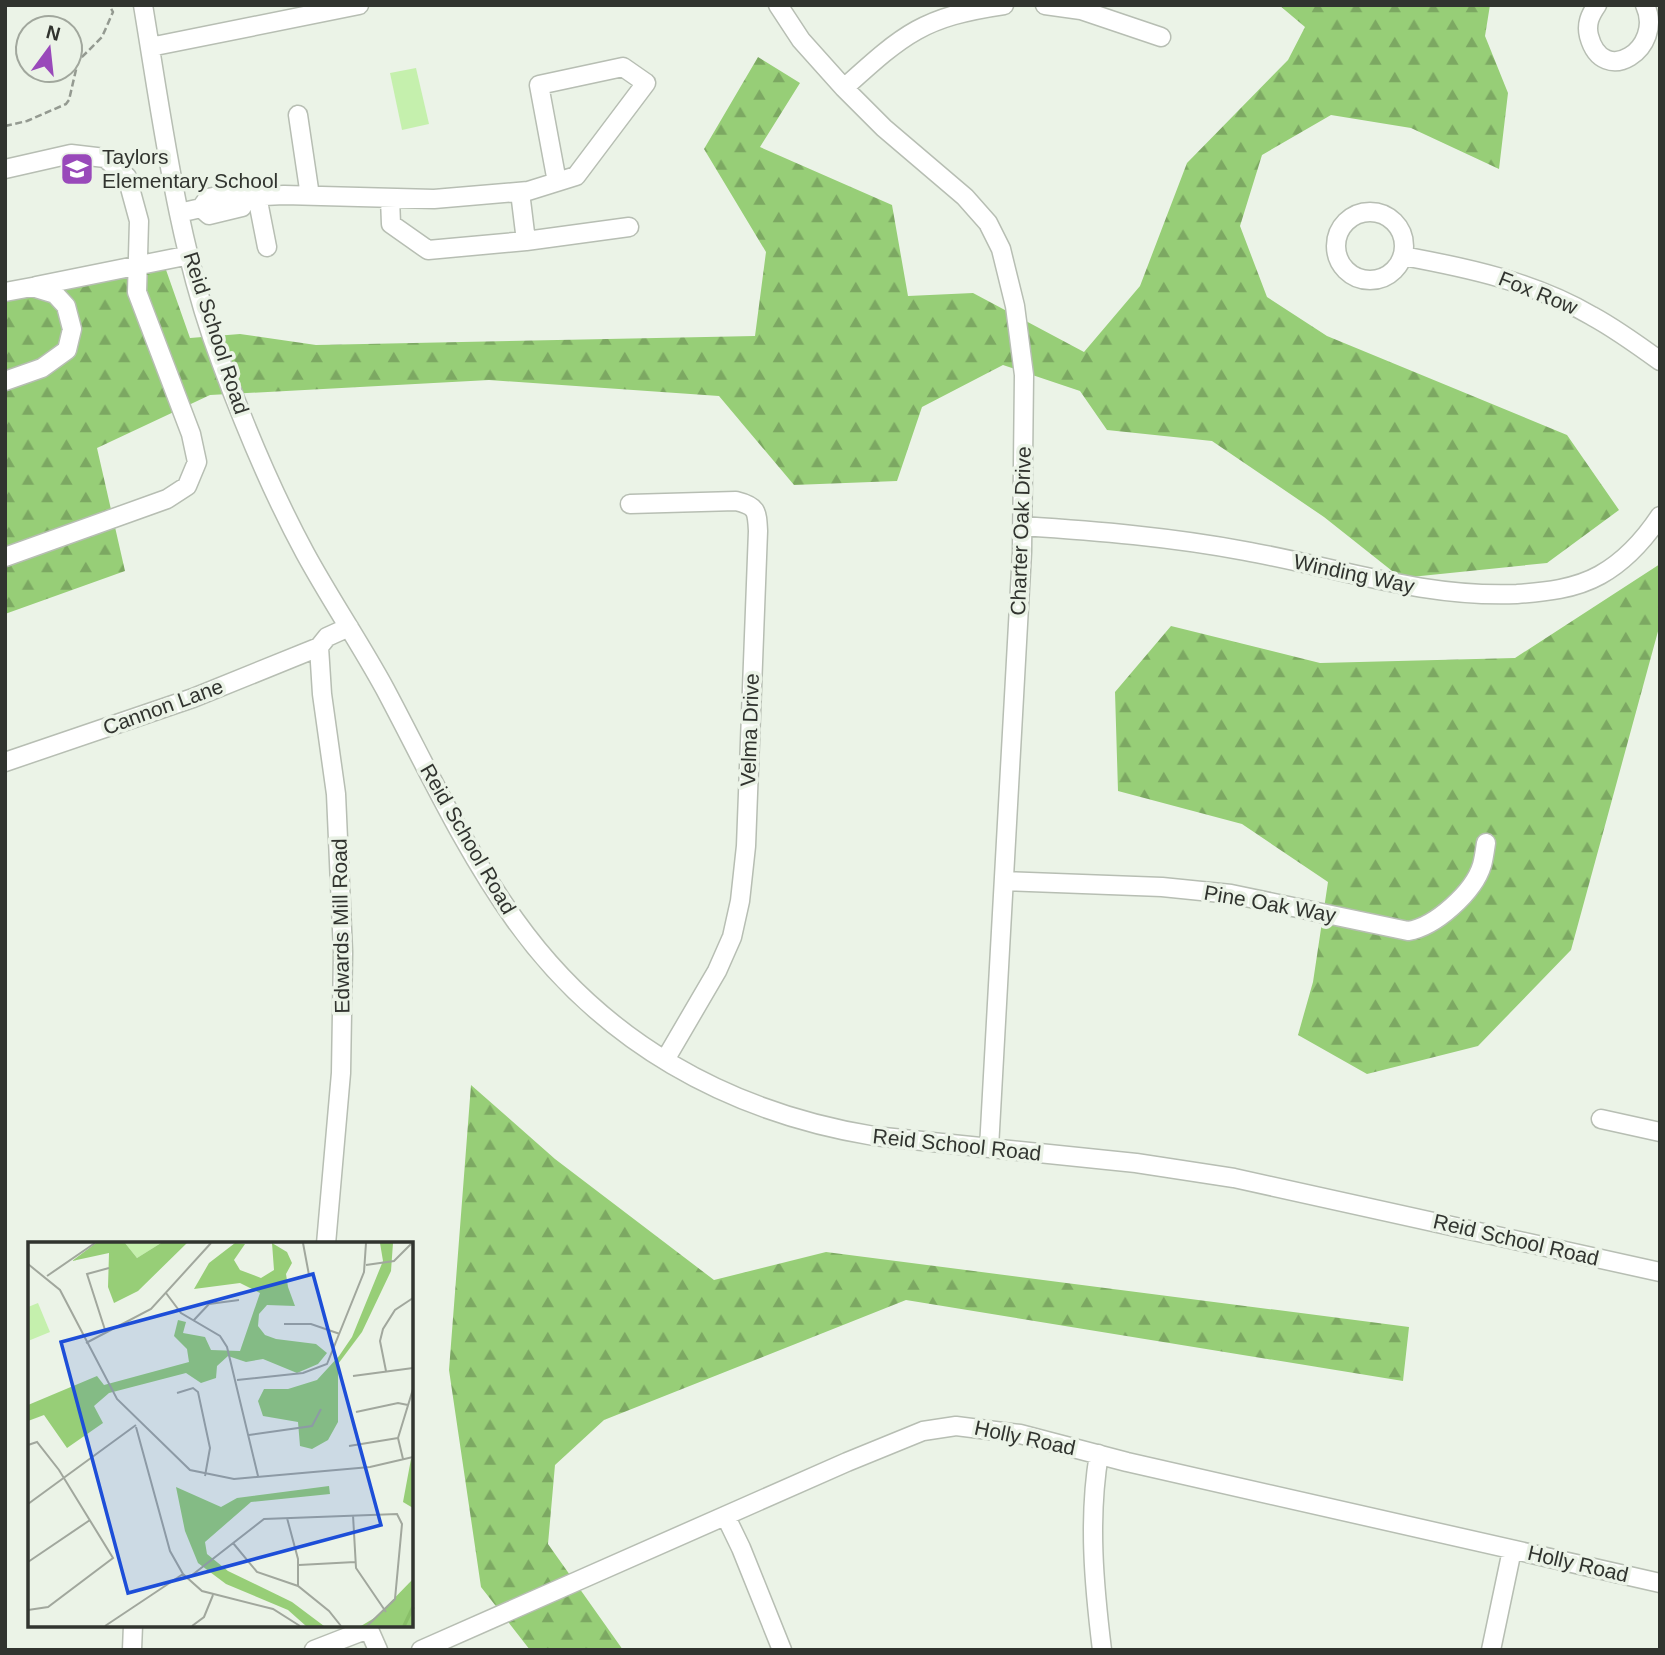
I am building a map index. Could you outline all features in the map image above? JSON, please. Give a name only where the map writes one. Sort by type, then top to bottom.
[{"type":"street","name":"Reid School Road","points":[[143,5],[179,213],[219,359],[253,443],[304,552],[349,627],[481,868],[515,921],[549,963],[584,999],[632,1040],[726,1094],[802,1122],[874,1136],[1136,1163],[1234,1178],[1660,1272]]},
{"type":"street","points":[[150,47],[288,12],[359,5]]},
{"type":"street","name":"Charter Oak Drive","points":[[778,5],[801,40],[844,88],[884,128],[973,205],[988,223],[1001,249],[1015,306],[1024,375],[1023,526],[989,1148]]},
{"type":"street","points":[[844,88],[892,45],[917,28],[954,14],[1004,5]]},
{"type":"street","points":[[1045,5],[1081,10],[1161,37]]},
{"type":"street","points":[[1597,5],[1589,21],[1590,40],[1601,55],[1619,62],[1637,58],[1651,45],[1655,26],[1645,5]]},
{"type":"street","points":[[179,213],[201,208],[208,198],[233,193],[252,197],[433,199],[520,192],[557,182],[576,176],[646,83],[624,67],[539,85],[557,182]]},
{"type":"street","points":[[298,115],[310,196]]},
{"type":"street","points":[[5,169],[71,154],[105,158],[127,177],[139,220],[136,292],[191,434],[197,462],[187,486],[167,499],[5,556]]},
{"type":"street","points":[[520,192],[526,241]]},
{"type":"street","points":[[252,197],[267,247]]},
{"type":"street","points":[[390,198],[391,224],[428,250],[526,241],[629,227]]},
{"type":"street","points":[[5,292],[190,256]]},
{"type":"street","name":"Fox Row","points":[[1403,256],[1490,274],[1540,291],[1591,315],[1660,360]]},
{"type":"street","points":[[5,381],[42,368],[68,350],[72,329],[66,306],[55,294],[32,287]]},
{"type":"street","name":"Velma Drive","points":[[630,504],[736,501],[750,504],[755,509],[758,531],[746,846],[740,901],[732,937],[717,971],[665,1060]]},
{"type":"street","name":"Winding Way","points":[[1023,526],[1124,533],[1199,542],[1265,554],[1391,584],[1440,592],[1499,595],[1557,590],[1598,576],[1619,563],[1634,549],[1660,516]]},
{"type":"street","points":[[319,647],[327,637],[349,627]]},
{"type":"street","name":"Cannon Lane","points":[[5,762],[192,698],[319,647]]},
{"type":"street","name":"Edwards Mill Road","points":[[319,647],[322,694],[336,794],[343,952],[341,1073],[327,1242]]},
{"type":"street","name":"Pine Oak Way","points":[[1005,881],[1162,887],[1231,894],[1408,931],[1437,920],[1470,887],[1482,866],[1486,843]]},
{"type":"street","points":[[1601,1119],[1660,1132]]},
{"type":"street","name":"Holly Road","points":[[421,1650],[847,1462],[923,1431],[940,1427],[970,1426],[1020,1434],[1660,1583]]},
{"type":"street","points":[[1099,1454],[1093,1491],[1093,1523],[1096,1598],[1102,1650]]},
{"type":"street","points":[[726,1517],[782,1650]]},
{"type":"street","points":[[1491,1650],[1513,1550]]},
{"type":"street","points":[[132,1650],[133,1627]]},
{"type":"street","points":[[314,1650],[367,1627],[378,1650]]},
{"type":"path","points":[[5,126],[27,121],[66,104],[78,61],[107,28],[113,12],[109,5]]},
{"type":"green space","points":[[1279,5],[1490,5],[1485,36],[1508,93],[1499,169],[1411,128],[1331,115],[1262,155],[1240,226],[1267,297],[1327,336],[1567,435],[1619,510],[1547,563],[1401,578],[1324,517],[1212,441],[1107,430],[1080,391],[1003,365],[922,407],[897,481],[794,485],[719,396],[489,380],[210,395],[97,448],[125,571],[5,614],[5,300],[165,267],[190,338],[240,334],[316,345],[755,336],[766,252],[704,149],[758,57],[800,83],[760,147],[892,205],[908,296],[973,293],[1084,352],[1140,286],[1187,163],[1288,60],[1305,27]]},
{"type":"green space","points":[[416,68],[429,124],[402,130],[390,73]]},
{"type":"green space","points":[[1660,564],[1660,624],[1571,950],[1478,1046],[1367,1074],[1298,1035],[1313,982],[1328,882],[1242,824],[1118,791],[1115,692],[1171,626],[1320,663],[1515,658]]},
{"type":"green space","points":[[471,1085],[555,1159],[714,1280],[826,1252],[1409,1327],[1403,1381],[906,1300],[604,1420],[555,1465],[548,1544],[623,1650],[530,1650],[481,1587],[449,1370]]},
{"type":"place","name":"Taylors Elementary School","points":[[77,169]]}]
